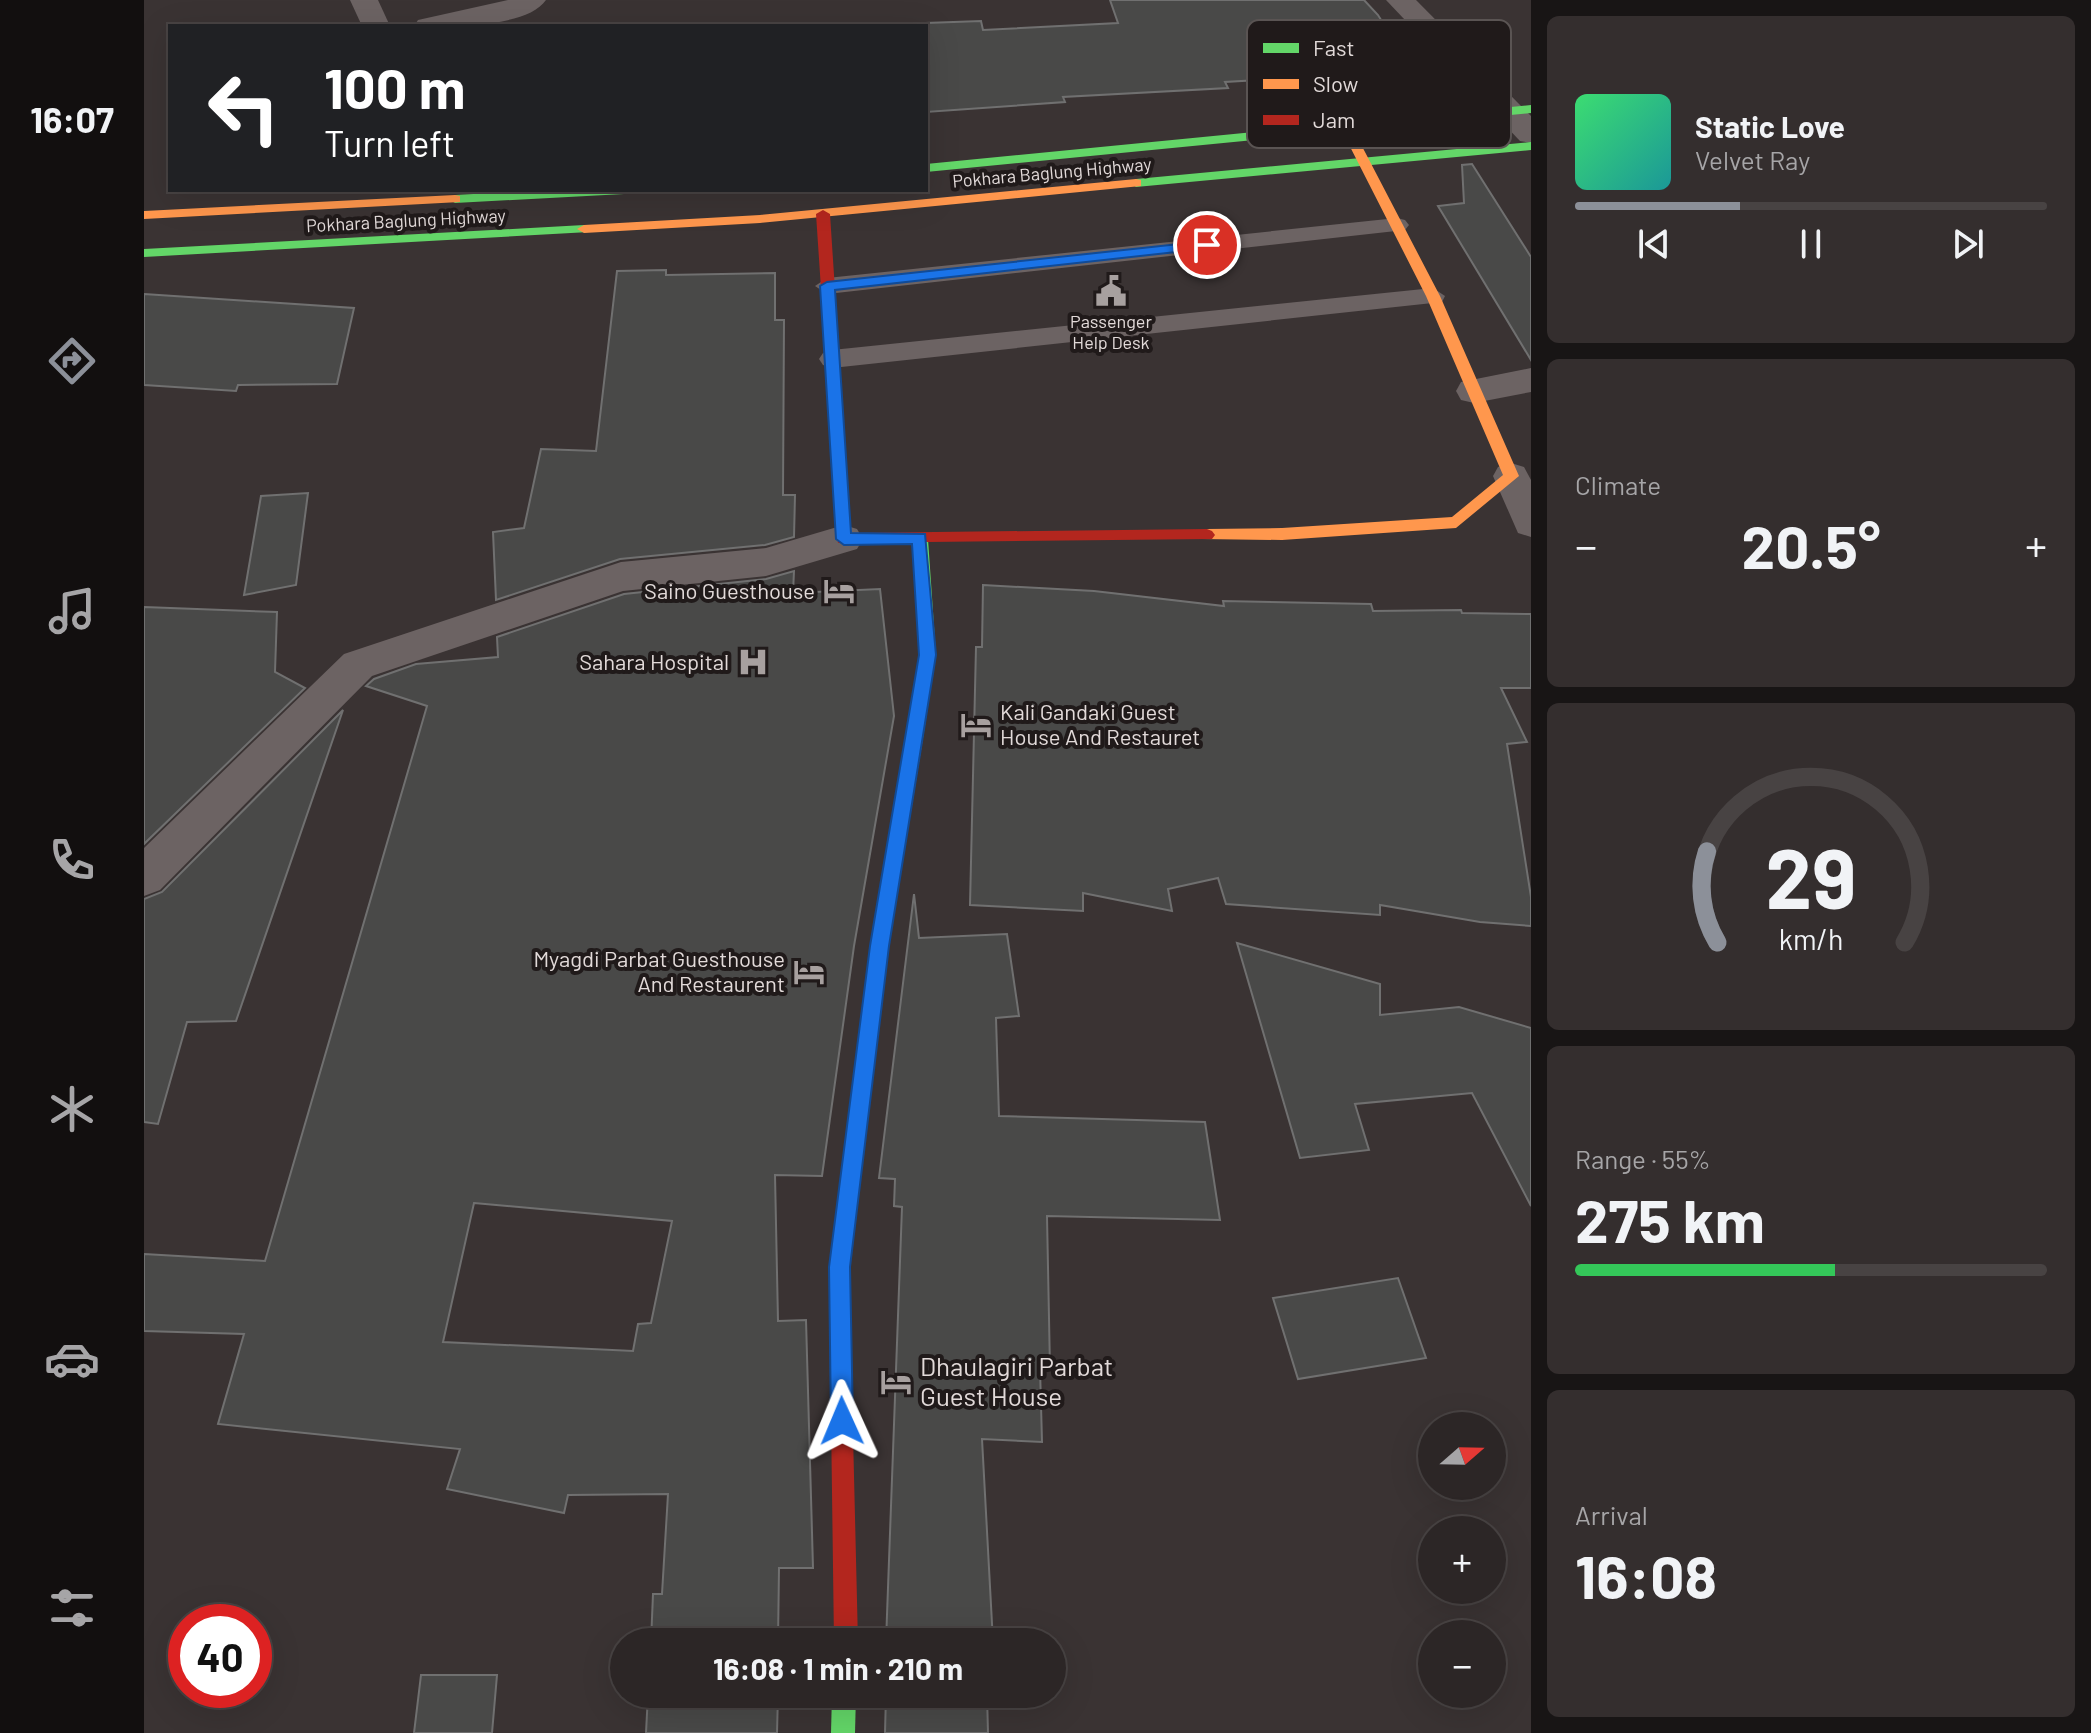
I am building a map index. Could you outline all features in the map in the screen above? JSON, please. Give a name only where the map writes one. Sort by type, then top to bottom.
[{"type":"main road","name":"Pokhara Baglung Highway","points":[[928,168],[1247,138]]},
{"type":"main road","name":"Pokhara Baglung Highway","points":[[144,253],[415,241],[823,214],[1531,146]]},
{"type":"main road","points":[[823,214],[844,539],[1282,534],[1456,522],[1511,476],[1433,296],[1357,148]]},
{"type":"main road","name":"Pokhara Baglung Highway","points":[[144,215],[425,196],[558,192]]},
{"type":"main road","points":[[846,1628],[839,1267],[880,946],[928,655],[920,539]]},
{"type":"main road","points":[[843,1733],[844,1708]]},
{"type":"street","points":[[364,0],[375,24]]},
{"type":"street","points":[[438,24],[509,10],[532,0]]},
{"type":"street","points":[[1400,0],[1421,20]]},
{"type":"street","points":[[1474,391],[1531,380]]},
{"type":"street","points":[[1511,476],[1531,523]]},
{"type":"street","points":[[144,877],[358,665],[621,577],[766,562],[844,539]]},
{"type":"lane","points":[[827,286],[1397,225]]},
{"type":"lane","points":[[832,359],[1433,296]]},
{"type":"building","points":[[1110,0],[1364,0],[1381,20],[1247,20],[1247,81],[1225,82],[1228,88],[1063,97],[1065,102],[928,112],[926,23],[981,21],[983,30],[1118,23]]},
{"type":"building","points":[[1472,164],[1531,257],[1531,360],[1438,206],[1464,203],[1462,165]]},
{"type":"building","points":[[666,270],[666,275],[775,273],[775,320],[784,320],[783,495],[795,495],[794,537],[765,545],[620,559],[496,600],[493,532],[524,528],[541,449],[596,451],[617,271]]},
{"type":"building","points":[[144,294],[354,308],[337,384],[238,385],[236,391],[144,385]]},
{"type":"building","points":[[308,493],[296,585],[244,595],[261,496]]},
{"type":"building","points":[[794,571],[793,593],[880,589],[894,716],[854,946],[822,1176],[775,1175],[778,1321],[806,1320],[813,1568],[779,1568],[778,1628],[652,1628],[653,1594],[662,1594],[668,1494],[568,1495],[564,1513],[447,1489],[460,1449],[218,1424],[244,1334],[144,1331],[144,1254],[265,1261],[427,706],[366,686],[374,679],[416,664],[498,657],[497,637],[624,594],[766,579]],"holes":[[[474,1203],[672,1221],[651,1323],[638,1324],[633,1351],[443,1342]]]},
{"type":"building","points":[[983,585],[1094,591],[1224,606],[1223,601],[1371,604],[1373,611],[1461,610],[1462,613],[1531,614],[1531,688],[1501,688],[1527,742],[1507,744],[1531,897],[1531,926],[1480,922],[1380,905],[1380,915],[1226,904],[1218,878],[1168,889],[1172,911],[1083,893],[1083,911],[970,905],[976,647],[982,647]]},
{"type":"building","points":[[144,607],[277,612],[275,672],[305,688],[144,844]]},
{"type":"building","points":[[343,710],[236,1021],[187,1022],[158,1124],[144,1122],[144,899],[162,892]]},
{"type":"building","points":[[914,894],[919,938],[1007,934],[1019,1016],[996,1018],[999,1116],[1205,1122],[1220,1220],[1047,1216],[1050,1369],[1040,1368],[1042,1442],[982,1439],[992,1628],[887,1628],[902,1207],[894,1206],[895,1179],[879,1178]]},
{"type":"building","points":[[1237,943],[1380,984],[1380,1015],[1459,1007],[1531,1028],[1531,1206],[1472,1093],[1355,1104],[1369,1150],[1300,1158]]},
{"type":"building","points":[[1398,1278],[1426,1358],[1298,1379],[1273,1298]]},
{"type":"building","points":[[421,1675],[497,1675],[492,1733],[414,1733]]},
{"type":"building","points":[[647,1708],[778,1708],[777,1733],[646,1733]]},
{"type":"building","points":[[886,1708],[987,1708],[988,1733],[885,1733]]},
{"type":"traffic: fast","points":[[1511,111],[1531,109]]},
{"type":"traffic: fast","points":[[928,168],[1247,137]]},
{"type":"traffic: fast","points":[[1511,148],[1531,146]]},
{"type":"traffic: fast","points":[[1136,183],[1510,148]]},
{"type":"traffic: fast","points":[[455,199],[586,192]]},
{"type":"traffic: fast","points":[[144,253],[584,229]]},
{"type":"traffic: fast","points":[[914,738],[928,655],[920,539]]},
{"type":"traffic: fast","points":[[843,1733],[844,1708]]},
{"type":"traffic: slow","points":[[1207,535],[1282,534],[1456,522],[1511,476],[1433,296],[1357,148]]},
{"type":"traffic: slow","points":[[584,229],[760,219],[1136,183]]},
{"type":"traffic: slow","points":[[144,215],[455,199]]},
{"type":"traffic: slow","points":[[847,1207],[880,946],[914,738]]},
{"type":"traffic: jam","points":[[823,214],[844,539],[1207,535]]},
{"type":"traffic: jam","points":[[846,1628],[839,1267],[847,1207]]},
{"type":"place","name":"Passenger Help Desk","points":[[1111,291]]},
{"type":"place","name":"Saino Guesthouse","points":[[839,591]]},
{"type":"place","name":"Sahara Hospital","points":[[753,662]]},
{"type":"place","name":"Kali Gandaki Guest House And Restauret","points":[[976,725]]},
{"type":"place","name":"Myagdi Parbat Guesthouse And Restaurent","points":[[809,972]]},
{"type":"place","name":"Dhaulagiri Parbat Guest House","points":[[896,1382]]},
{"type":"route","points":[[842,1421],[839,1267],[880,946],[928,655],[920,539],[844,539],[827,286],[1207,245]]}]
